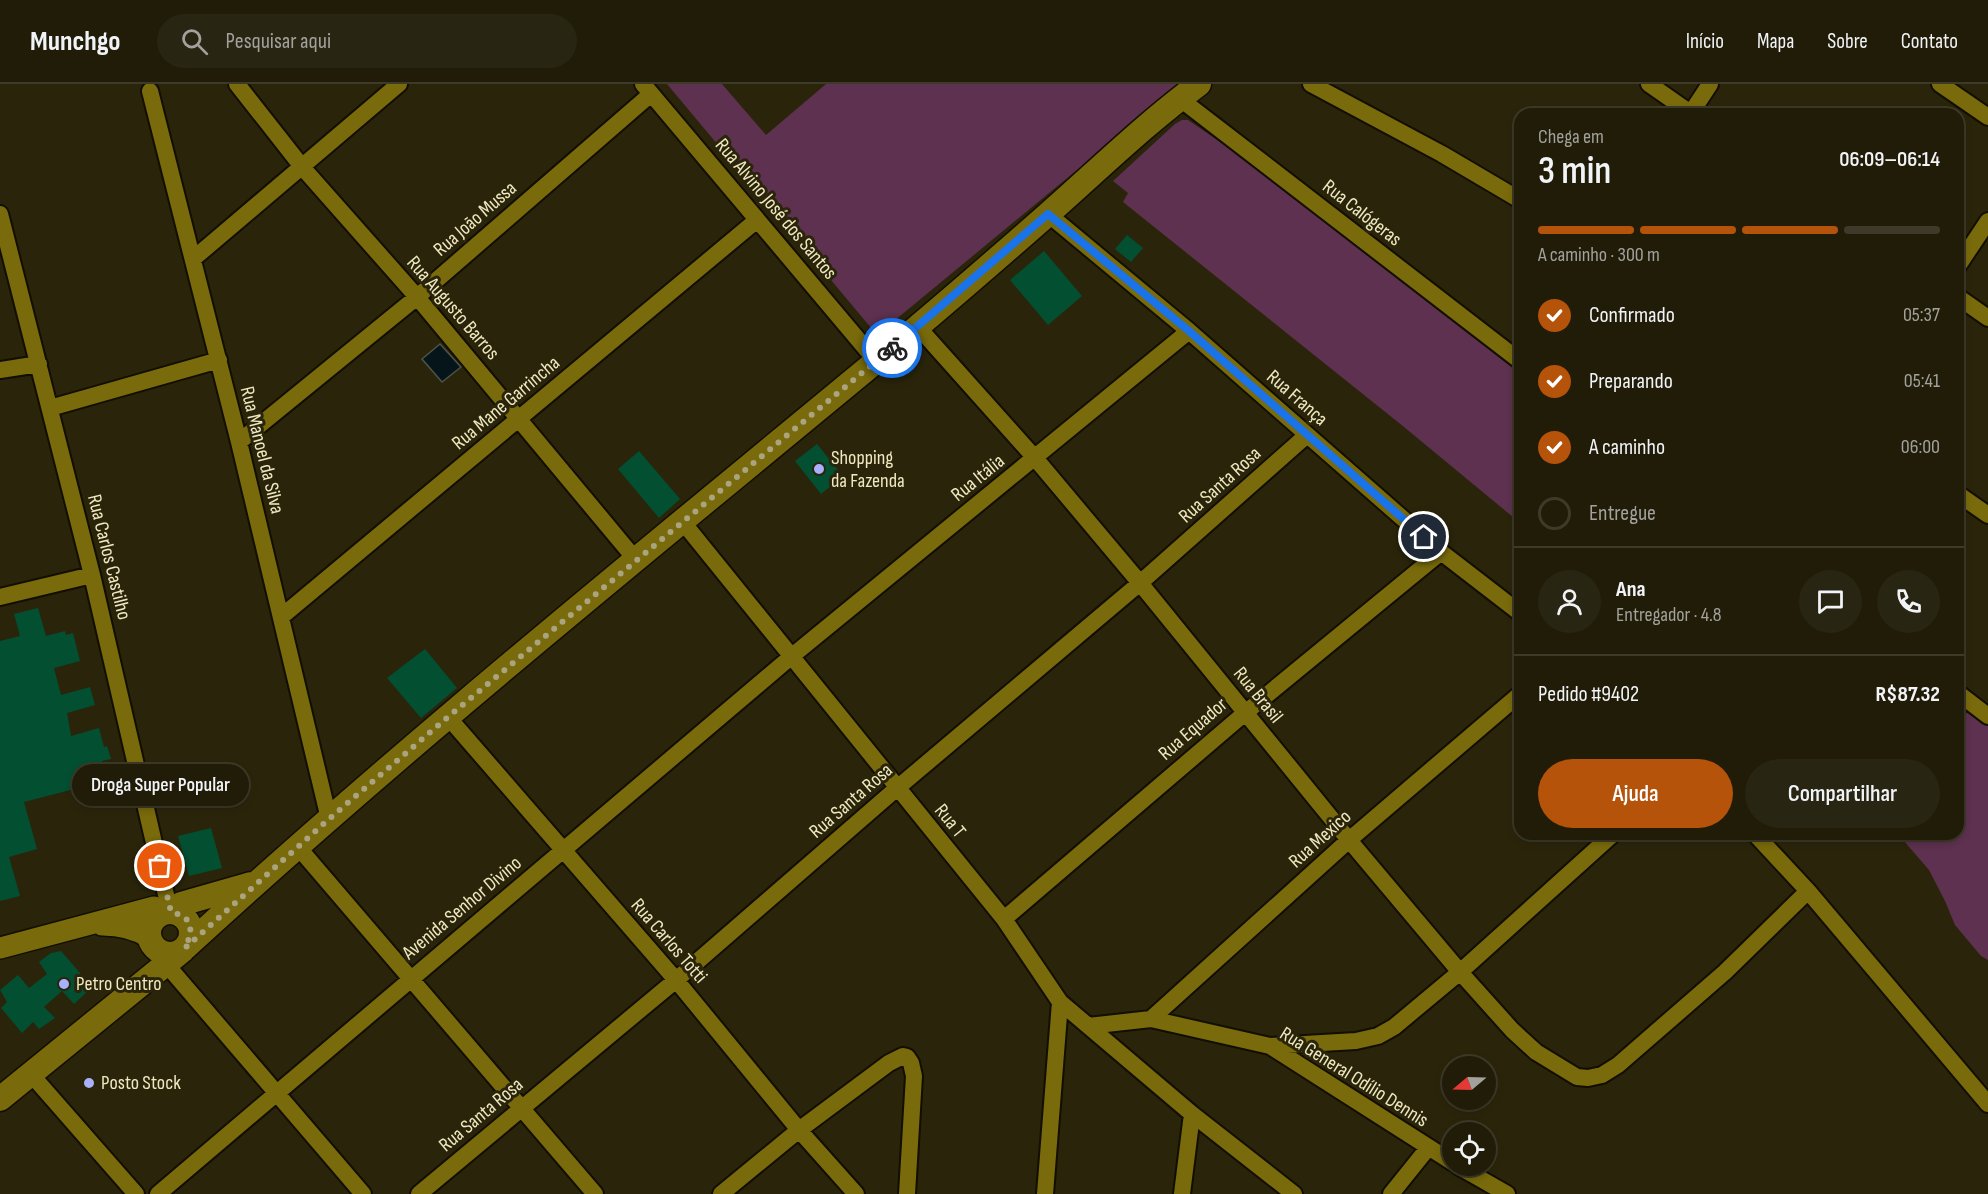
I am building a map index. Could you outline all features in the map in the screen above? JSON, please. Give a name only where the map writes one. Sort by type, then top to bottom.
[{"type":"main road","points":[[167,949],[258,882],[448,717],[682,521],[877,362],[1133,137],[1199,84]]},
{"type":"main road","points":[[167,949],[150,929],[153,921],[159,915],[170,912],[181,904],[258,882]]},
{"type":"main road","points":[[0,1099],[120,999],[145,961],[192,934],[190,923],[183,915],[170,912]]},
{"type":"street","name":"Rua Augusto Barros","points":[[237,84],[303,168],[417,297],[636,560]]},
{"type":"street","points":[[193,259],[303,168],[399,84]]},
{"type":"street","points":[[1311,84],[1442,154],[1514,196]]},
{"type":"street","points":[[1649,84],[1685,108]]},
{"type":"street","points":[[1695,108],[1710,84]]},
{"type":"street","points":[[1940,84],[1988,117]]},
{"type":"street","name":"Rua Alvino José dos Santos","points":[[647,89],[877,362]]},
{"type":"street","name":"Rua João Mussa","points":[[239,442],[417,297],[647,89]]},
{"type":"street","name":"Rua Manoel da Silva","points":[[150,91],[219,360],[329,819]]},
{"type":"street","name":"Rua Calógeras","points":[[1179,98],[1514,356]]},
{"type":"street","name":"Rua Carlos Castilho","points":[[0,214],[92,575],[170,912]]},
{"type":"street","name":"Rua França","points":[[1048,214],[1189,331],[1441,552],[1514,608]]},
{"type":"street","name":"Rua Mane Garrincha","points":[[281,617],[757,220]]},
{"type":"street","points":[[1964,257],[1988,221]]},
{"type":"street","points":[[1964,301],[1988,318]]},
{"type":"street","name":"Rua Brasil","points":[[918,327],[1035,458],[1460,972],[1512,1030],[1536,1052],[1577,1077],[1588,1078],[1602,1075],[1618,1065],[1725,972],[1808,891]]},
{"type":"street","name":"Rua Itália","points":[[792,656],[1189,331]]},
{"type":"street","points":[[50,408],[219,360]]},
{"type":"street","points":[[0,370],[39,364]]},
{"type":"street","name":"Rua Santa Rosa","points":[[419,1194],[676,980],[896,789],[1140,583],[1307,435]]},
{"type":"street","points":[[1964,498],[1988,515]]},
{"type":"street","name":"Rua T","points":[[682,521],[896,789],[1004,919],[1060,1002],[1192,1114],[1294,1194]]},
{"type":"street","name":"Rua Equador","points":[[1004,919],[1245,713],[1441,552]]},
{"type":"street","points":[[0,597],[92,575]]},
{"type":"street","name":"Avenida Senhor Divino","points":[[158,1194],[792,656]]},
{"type":"street","points":[[1964,698],[1988,716]]},
{"type":"street","name":"Rua Mexico","points":[[1152,1019],[1349,840],[1514,699]]},
{"type":"street","name":"Rua Carlos Totti","points":[[448,717],[676,980],[799,1130],[856,1194]]},
{"type":"street","points":[[1270,1047],[1356,1041],[1378,1036],[1394,1027],[1460,972],[1606,840]]},
{"type":"street","points":[[1761,840],[1808,891],[1988,1104]]},
{"type":"street","points":[[298,847],[595,1194]]},
{"type":"street","points":[[0,948],[154,907],[170,912]]},
{"type":"street","points":[[87,926],[118,925],[140,932],[167,949],[278,1092],[363,1194]]},
{"type":"street","points":[[1045,1194],[1060,1002]]},
{"type":"street","name":"Rua General Odílio Dennis","points":[[1088,1026],[1152,1019],[1270,1047],[1442,1156]]},
{"type":"street","points":[[721,1194],[799,1130],[889,1063],[903,1056],[907,1057],[911,1063],[914,1076],[907,1194]]},
{"type":"street","points":[[30,1073],[136,1194]]},
{"type":"street","points":[[1182,1194],[1192,1114]]},
{"type":"street","points":[[1391,1194],[1428,1148]]},
{"type":"street","points":[[1476,1176],[1507,1194]]},
{"type":"shaded area","points":[[667,84],[722,84],[766,135],[826,84],[1181,84],[877,335]]},
{"type":"shaded area","points":[[1188,120],[1238,154],[1514,368],[1514,518],[1123,202],[1128,193],[1113,181],[1175,124]]},
{"type":"shaded area","points":[[440,344],[461,367],[442,382],[422,359]]},
{"type":"shaded area","points":[[1970,709],[1988,723],[1988,960],[1981,956],[1955,925],[1929,870],[1903,840],[1964,840],[1964,717]]},
{"type":"building","points":[[1127,235],[1143,248],[1131,262],[1115,249]]},
{"type":"building","points":[[1044,251],[1082,296],[1048,325],[1010,280]]},
{"type":"building","name":"Shopping da Fazenda","points":[[817,444],[843,476],[821,494],[795,461]]},
{"type":"building","points":[[639,451],[680,499],[659,518],[618,469]]},
{"type":"building","points":[[38,608],[46,636],[65,631],[66,635],[73,633],[80,661],[54,668],[61,695],[90,687],[95,705],[67,713],[71,736],[99,728],[104,747],[107,746],[111,759],[102,761],[106,776],[77,784],[78,788],[24,802],[37,849],[9,857],[20,896],[0,901],[0,641],[20,636],[14,614]]},
{"type":"building","points":[[425,649],[457,688],[421,718],[387,678]]},
{"type":"building","points":[[211,828],[222,868],[189,876],[178,836]]},
{"type":"building","points":[[61,951],[92,987],[74,1004],[62,991],[44,1007],[55,1018],[39,1029],[33,1022],[22,1033],[1,1008],[7,1002],[0,990],[18,975],[29,988],[47,974],[39,962],[51,953]]},
{"type":"way so far","points":[[160,866],[171,912],[183,915],[190,923],[192,934],[185,948],[329,819],[448,717],[892,348]]},
{"type":"place","name":"Shopping da Fazenda","points":[[819,469]]},
{"type":"place","name":"Droga Super Popular","points":[[160,866]]},
{"type":"place","name":"Petro Centro","points":[[64,984]]},
{"type":"place","name":"Posto Stock","points":[[89,1083]]},
{"type":"route","points":[[892,348],[1048,214],[1189,331],[1424,537]]}]
